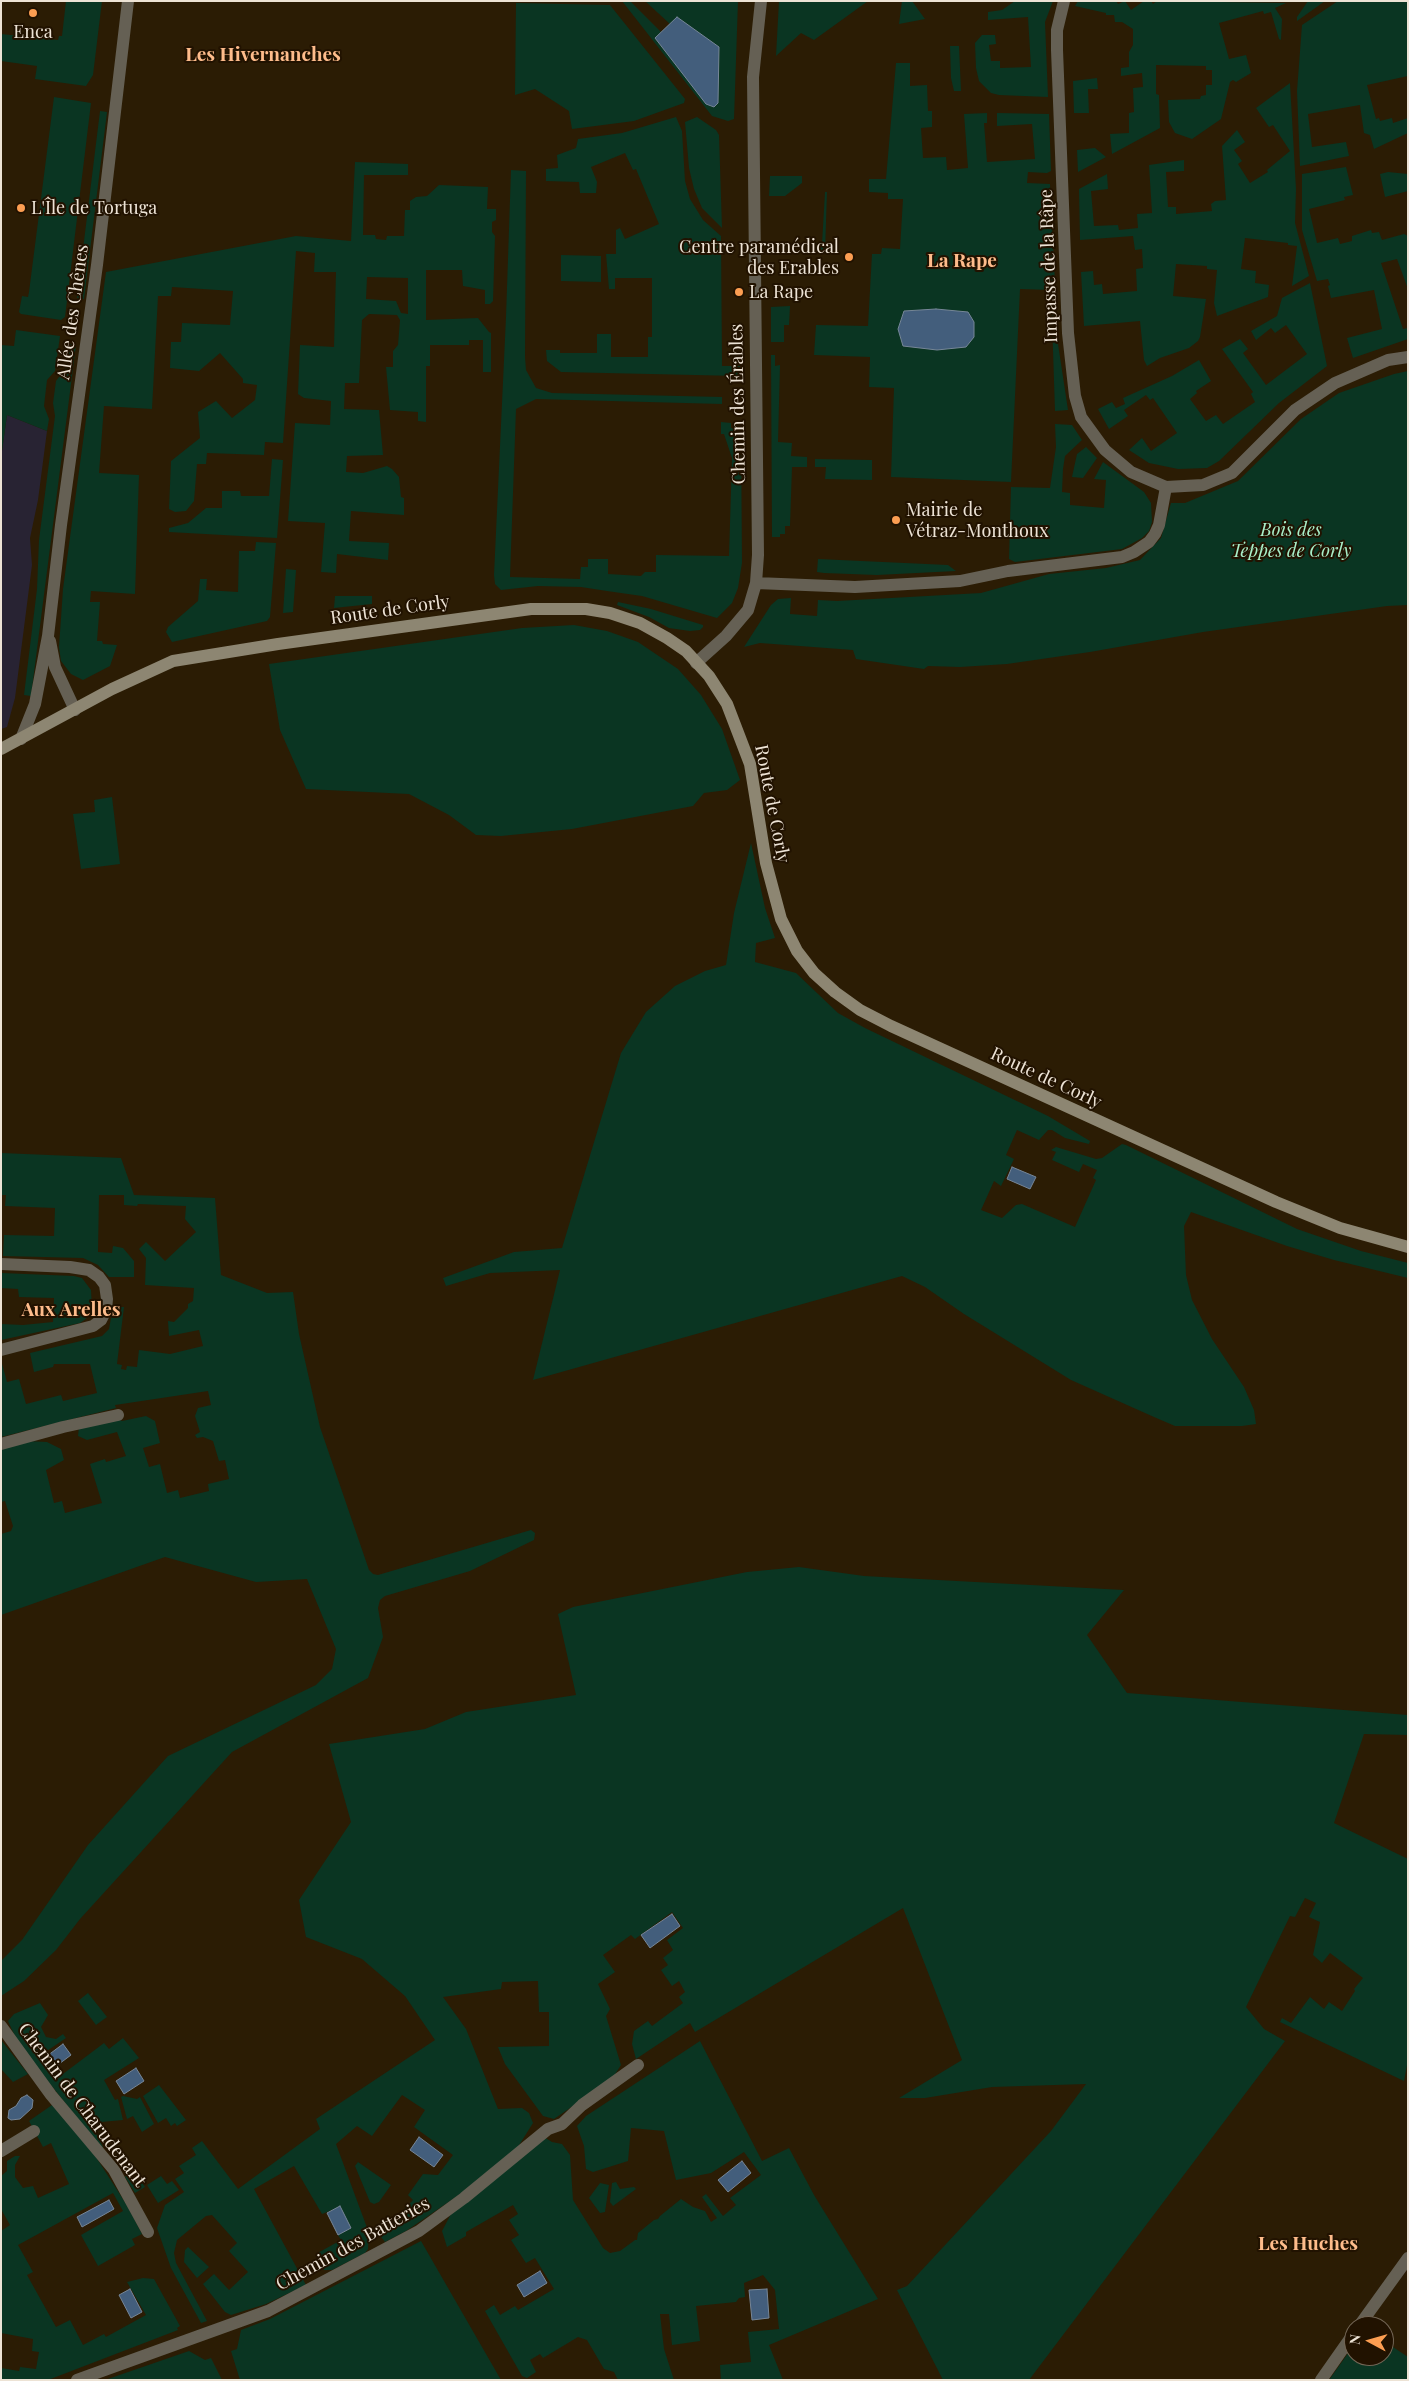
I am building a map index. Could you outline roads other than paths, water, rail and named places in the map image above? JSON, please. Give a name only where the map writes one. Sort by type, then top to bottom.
[{"type":"street","name":"Allée des Chênes","points":[[22,739],[35,704],[49,626],[97,266],[128,1]]},
{"type":"street","name":"Chemin des Érables","points":[[696,663],[726,636],[748,610],[756,583],[758,555],[753,77],[761,1]]},
{"type":"street","name":"Impasse de la Râpe","points":[[1064,1],[1057,30],[1057,50],[1068,333],[1075,396],[1081,417],[1093,435],[1115,460],[1131,472],[1166,486],[1203,485],[1232,473],[1295,410],[1313,396],[1360,370],[1388,360],[1408,356]]},
{"type":"street","points":[[756,583],[854,587],[960,581],[1008,572],[1122,557],[1149,542],[1155,534],[1161,517],[1166,486]]},
{"type":"street","name":"Route de Corly","points":[[1,749],[137,676],[173,661],[278,644],[531,609],[572,608],[610,613],[632,620],[667,638],[686,652],[709,676],[728,704],[750,764],[772,891],[781,919],[797,950],[808,966],[835,992],[860,1010],[891,1026],[1276,1202],[1340,1228],[1408,1247]]},
{"type":"street","name":"Allée des Chênes","points":[[49,626],[55,667],[75,710]]},
{"type":"street","points":[[1,1264],[70,1267],[89,1270],[105,1286],[107,1299],[106,1310],[101,1320],[93,1326],[1,1350]]},
{"type":"street","points":[[1,1444],[63,1427],[118,1415]]},
{"type":"street","name":"Chemin de Charudenant","points":[[1,2026],[51,2095],[114,2170],[148,2232]]},
{"type":"street","name":"Chemin des Batteries","points":[[77,2380],[268,2311],[419,2231],[464,2198],[548,2129],[562,2124],[582,2105],[638,2066]]},
{"type":"street","points":[[1,2151],[34,2131]]},
{"type":"street","points":[[1366,2316],[1408,2258]]},
{"type":"street","points":[[1321,2380],[1344,2347]]},
{"type":"water","points":[[677,17],[719,47],[718,103],[714,107],[706,104],[655,38]]},
{"type":"water","points":[[936,309],[968,312],[974,322],[974,337],[966,347],[937,350],[903,346],[898,329],[904,311]]},
{"type":"water","points":[[1012,1167],[1036,1177],[1030,1189],[1007,1179]]},
{"type":"water","points":[[672,1914],[680,1926],[650,1948],[641,1935]]},
{"type":"water","points":[[63,2044],[71,2055],[51,2070],[43,2059]]},
{"type":"water","points":[[136,2068],[144,2081],[124,2094],[116,2081]]},
{"type":"water","points":[[27,2095],[33,2100],[32,2108],[20,2119],[11,2120],[8,2118],[9,2110],[16,2106],[21,2098]]},
{"type":"water","points":[[419,2137],[443,2155],[434,2167],[410,2150]]},
{"type":"water","points":[[742,2161],[751,2173],[728,2192],[718,2180]]},
{"type":"water","points":[[109,2200],[114,2209],[82,2227],[77,2217]]},
{"type":"water","points":[[340,2206],[351,2228],[338,2235],[327,2213]]},
{"type":"water","points":[[540,2271],[547,2283],[524,2297],[517,2285]]},
{"type":"water","points":[[130,2289],[142,2312],[131,2318],[119,2295]]},
{"type":"water","points":[[767,2289],[769,2318],[752,2320],[749,2290]]},
{"type":"place","name":"Enca","points":[[33,13]]},
{"type":"place","name":"L'Île de Tortuga","points":[[21,208]]},
{"type":"place","name":"Centre paramédical des Erables","points":[[849,257]]},
{"type":"place","name":"La Rape","points":[[739,292]]},
{"type":"place","name":"Mairie de Vétraz-Monthoux","points":[[896,520]]},
{"type":"district","name":"Les Hivernanches","points":[[263,55]]},
{"type":"district","name":"La Rape","points":[[962,261]]},
{"type":"district","name":"Aux Arelles","points":[[71,1310]]},
{"type":"district","name":"Les Huches","points":[[1308,2244]]},
{"type":"park label","name":"Bois des Teppes de Corly","points":[[1291,540]]}]
